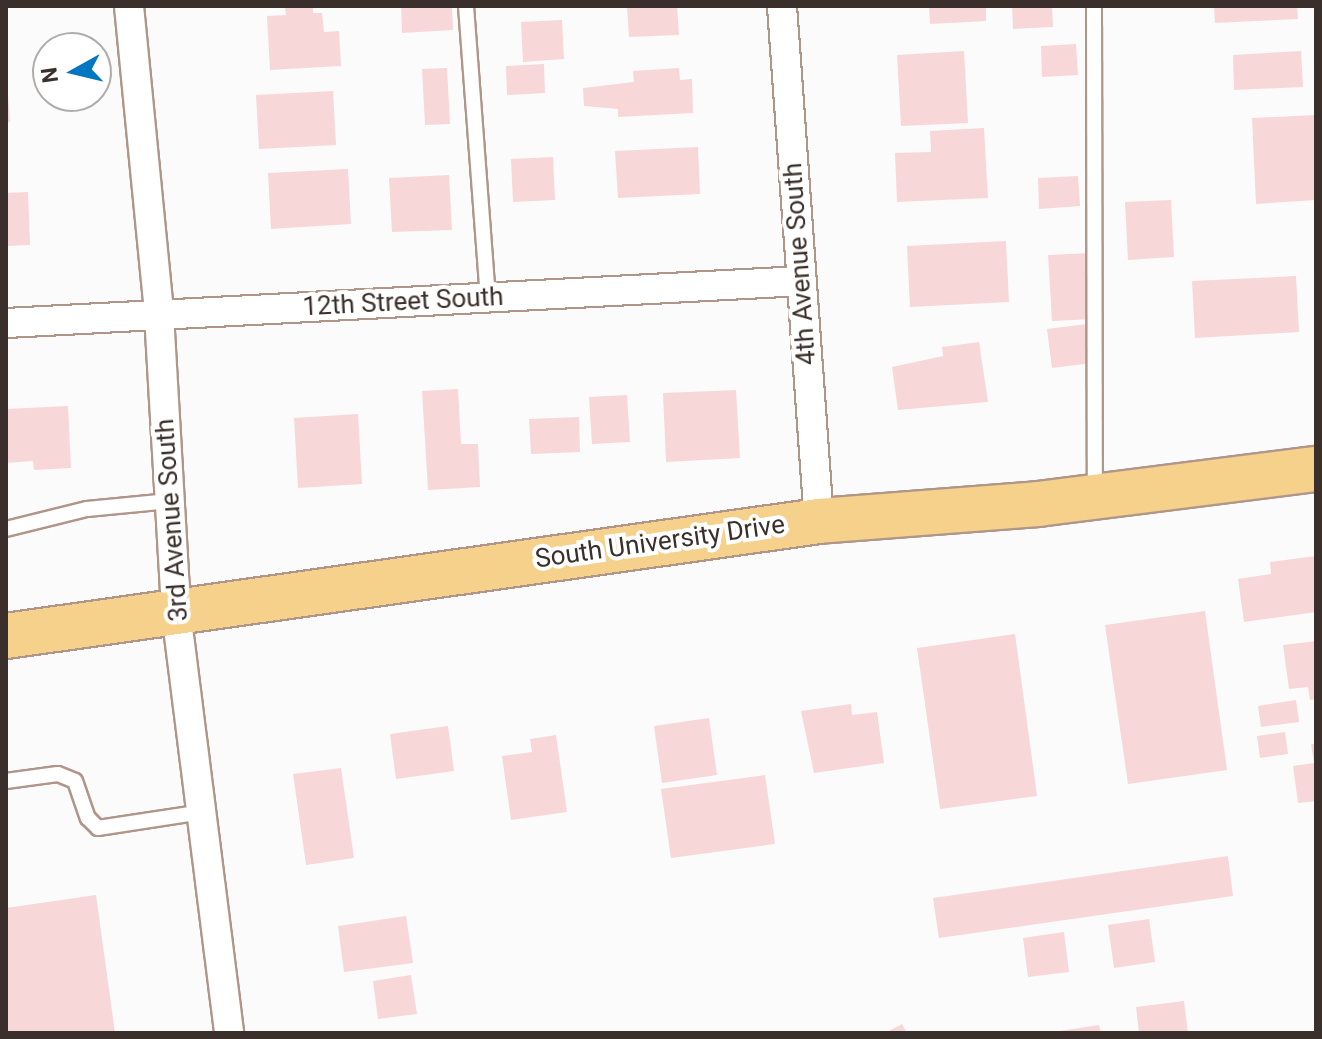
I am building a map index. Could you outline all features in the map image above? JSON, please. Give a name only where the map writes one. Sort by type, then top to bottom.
[{"type":"main road","name":"South University Drive","points":[[6,636],[819,521],[1095,498],[1316,469]]},
{"type":"street","name":"3rd Avenue South","points":[[129,6],[159,314],[176,612],[229,1033]]},
{"type":"street","name":"4th Avenue South","points":[[782,6],[819,521]]},
{"type":"street","name":"12th Street South","points":[[6,323],[801,281]]},
{"type":"lane","points":[[466,6],[488,297]]},
{"type":"lane","points":[[1094,6],[1095,498]]},
{"type":"lane","points":[[6,529],[87,509],[170,501]]},
{"type":"lane","points":[[6,781],[58,774],[75,781],[88,818],[98,828],[202,812]]},
{"type":"building","points":[[285,6],[313,6],[313,13],[322,13],[324,32],[339,31],[341,66],[270,70],[267,16],[286,15]]},
{"type":"building","points":[[401,6],[452,6],[453,30],[402,33]]},
{"type":"building","points":[[627,6],[677,6],[679,35],[629,37]]},
{"type":"building","points":[[929,6],[986,6],[986,21],[930,24]]},
{"type":"building","points":[[1012,6],[1052,6],[1053,27],[1013,29]]},
{"type":"building","points":[[1214,6],[1297,6],[1298,19],[1215,23]]},
{"type":"building","points":[[562,20],[564,59],[523,62],[521,22]]},
{"type":"building","points":[[1076,44],[1078,75],[1042,77],[1041,46]]},
{"type":"building","points":[[964,51],[968,123],[901,126],[897,55]]},
{"type":"building","points":[[1301,51],[1303,87],[1234,90],[1233,55]]},
{"type":"building","points":[[544,64],[545,93],[507,95],[506,66]]},
{"type":"building","points":[[447,68],[450,124],[425,125],[422,69]]},
{"type":"building","points":[[679,68],[680,80],[692,79],[693,113],[618,117],[618,109],[584,106],[583,88],[634,82],[633,71]]},
{"type":"building","points":[[333,91],[336,145],[259,149],[256,95]]},
{"type":"building","points":[[6,94],[10,122],[6,123]]},
{"type":"building","points":[[1316,115],[1316,200],[1256,204],[1252,118]]},
{"type":"building","points":[[984,128],[988,198],[897,202],[895,153],[931,152],[930,131]]},
{"type":"building","points":[[698,147],[700,194],[618,198],[615,151]]},
{"type":"building","points":[[553,157],[555,200],[513,202],[511,159]]},
{"type":"building","points":[[348,169],[351,224],[271,229],[268,173]]},
{"type":"building","points":[[449,175],[452,230],[392,232],[389,178]]},
{"type":"building","points":[[1078,176],[1080,206],[1039,209],[1038,178]]},
{"type":"building","points":[[28,192],[30,245],[6,246],[6,193]]},
{"type":"building","points":[[1171,200],[1174,257],[1128,260],[1125,202]]},
{"type":"building","points":[[1006,241],[1009,302],[910,307],[907,246]]},
{"type":"building","points":[[1090,253],[1094,319],[1052,321],[1048,255]]},
{"type":"building","points":[[1296,276],[1299,332],[1195,338],[1192,281]]},
{"type":"building","points":[[1087,324],[1092,363],[1052,368],[1047,329]]},
{"type":"building","points":[[979,342],[988,402],[898,410],[892,367],[943,356],[942,347]]},
{"type":"building","points":[[458,389],[461,444],[478,444],[480,487],[428,490],[422,391]]},
{"type":"building","points":[[736,390],[740,458],[666,462],[663,393]]},
{"type":"building","points":[[627,395],[630,442],[592,444],[589,397]]},
{"type":"building","points":[[68,406],[71,468],[34,470],[33,461],[6,463],[6,409]]},
{"type":"building","points":[[358,414],[362,484],[298,488],[294,418]]},
{"type":"building","points":[[579,417],[580,452],[531,454],[529,419]]},
{"type":"building","points":[[1316,556],[1316,612],[1244,622],[1238,579],[1271,574],[1270,562]]},
{"type":"building","points":[[1205,611],[1227,770],[1128,784],[1105,625]]},
{"type":"building","points":[[1015,634],[1037,796],[940,809],[917,648]]},
{"type":"building","points":[[1316,641],[1316,699],[1310,700],[1308,687],[1289,689],[1283,645]]},
{"type":"building","points":[[1296,700],[1299,722],[1261,727],[1258,706]]},
{"type":"building","points":[[851,704],[852,715],[877,712],[884,763],[814,773],[801,711]]},
{"type":"building","points":[[709,718],[717,775],[662,783],[654,726]]},
{"type":"building","points":[[448,726],[454,771],[396,779],[390,734]]},
{"type":"building","points":[[1285,732],[1288,754],[1260,758],[1257,736]]},
{"type":"building","points":[[556,735],[567,812],[511,820],[502,756],[532,752],[530,739]]},
{"type":"building","points":[[1311,744],[1316,744],[1316,801],[1298,803],[1293,766],[1314,763]]},
{"type":"building","points":[[341,768],[354,858],[306,865],[293,774]]},
{"type":"building","points":[[765,775],[775,844],[671,858],[661,789]]},
{"type":"building","points":[[1228,856],[1233,896],[939,938],[933,898]]},
{"type":"building","points":[[96,895],[115,1033],[6,1033],[6,908]]},
{"type":"building","points":[[406,916],[413,963],[344,972],[338,926]]},
{"type":"building","points":[[1149,919],[1155,962],[1114,968],[1108,925]]},
{"type":"building","points":[[1064,932],[1069,972],[1028,977],[1023,938]]},
{"type":"building","points":[[411,975],[417,1014],[378,1019],[373,981]]},
{"type":"building","points":[[1184,1001],[1188,1033],[1139,1033],[1136,1007]]},
{"type":"building","points":[[902,1024],[907,1033],[885,1033]]},
{"type":"building","points":[[1099,1025],[1101,1033],[1059,1033],[1059,1031]]}]
